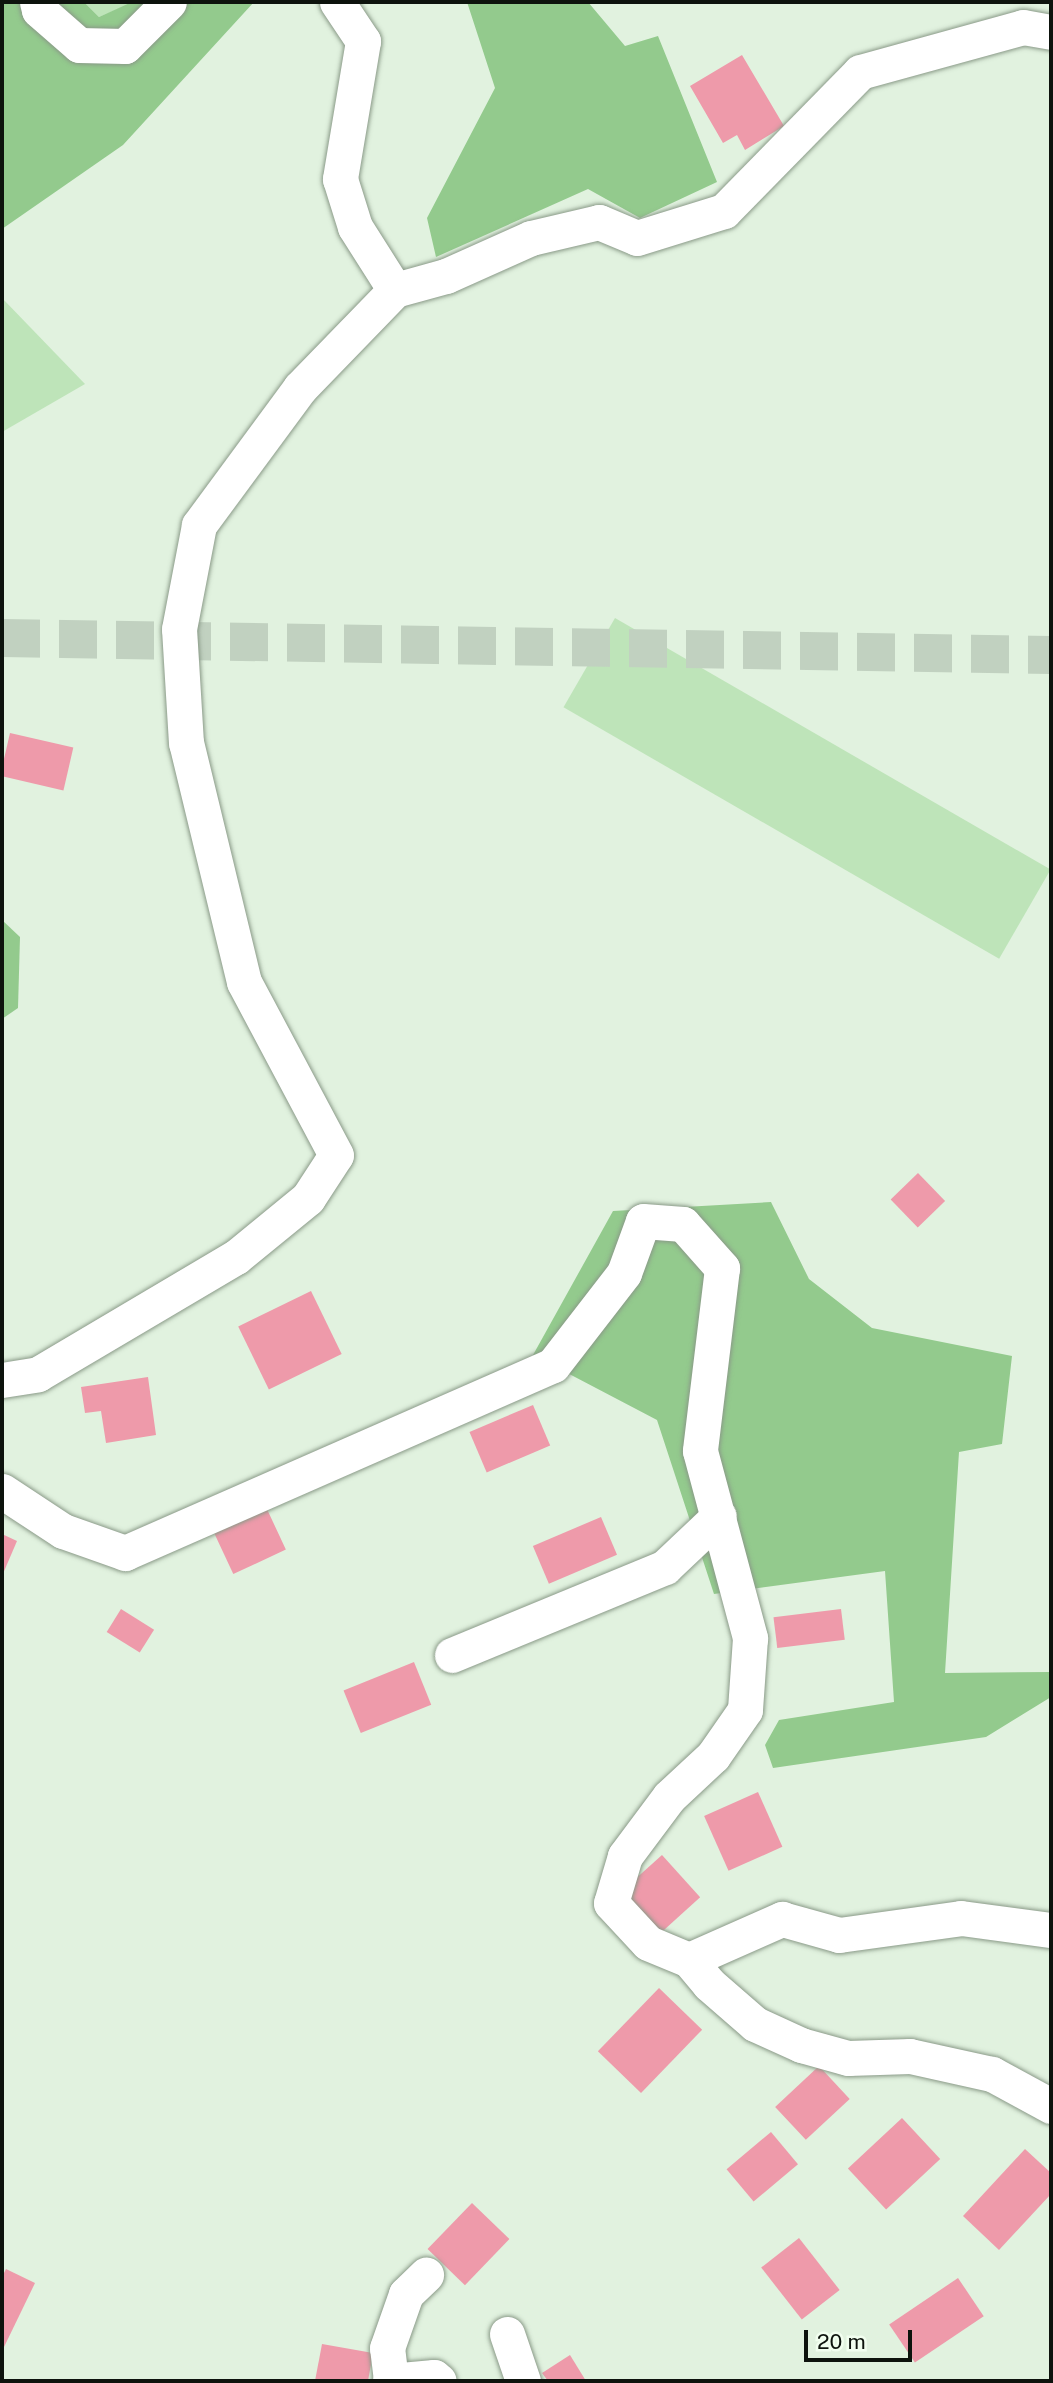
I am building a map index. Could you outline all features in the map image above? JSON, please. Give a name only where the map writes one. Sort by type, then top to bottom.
[{"type":"street","points":[[37,2],[39,10],[79,45],[125,46],[169,2]]},
{"type":"street","points":[[337,2],[363,41],[340,179],[355,227],[395,289]]},
{"type":"street","points":[[2,1380],[38,1374],[236,1257],[308,1198],[336,1155],[244,982],[186,743],[178,629],[199,525],[300,388],[395,289],[446,276],[542,236],[600,222],[637,238],[724,211],[860,72],[1023,27],[1051,33]]},
{"type":"street","points":[[2,1491],[63,1531],[125,1553],[553,1365],[624,1273],[643,1221],[683,1224],[722,1268],[700,1451],[750,1639],[746,1710],[713,1756],[669,1797],[625,1856],[611,1903],[648,1942],[689,1959],[709,1984],[755,2024],[801,2045],[848,2059],[910,2056],[992,2074],[1051,2106]]},
{"type":"street","points":[[452,1655],[664,1567],[719,1516]]},
{"type":"street","points":[[689,1959],[782,1919],[839,1935],[961,1918],[1051,1930]]},
{"type":"street","points":[[426,2275],[406,2294],[387,2348],[391,2381],[434,2377],[439,2381]]},
{"type":"street","points":[[506,2334],[523,2381]]},
{"type":"green space","points":[[2,2],[84,2],[99,17],[132,2],[254,2],[123,145],[2,229]]},
{"type":"green space","points":[[84,2],[132,2],[132,3],[99,17]]},
{"type":"green space","points":[[467,2],[588,2],[625,46],[658,36],[717,182],[640,218],[588,189],[436,257],[427,218],[495,88]]},
{"type":"green space","points":[[2,298],[85,384],[2,432]]},
{"type":"green space","points":[[615,618],[1051,870],[999,959],[564,707]]},
{"type":"green space","points":[[2,920],[20,937],[18,1008],[2,1019]]},
{"type":"green space","points":[[771,1202],[809,1279],[872,1328],[1012,1356],[1002,1444],[959,1452],[945,1673],[1051,1672],[1051,1697],[986,1737],[773,1768],[765,1745],[779,1720],[894,1702],[885,1571],[714,1594],[657,1420],[533,1355],[613,1211]]},
{"type":"building","points":[[742,55],[784,126],[745,150],[737,135],[723,143],[690,86]]},
{"type":"building","points":[[10,733],[73,748],[63,790],[2,776]]},
{"type":"building","points":[[918,1173],[945,1201],[918,1227],[891,1199]]},
{"type":"building","points":[[311,1291],[342,1354],[269,1389],[238,1327]]},
{"type":"building","points":[[148,1377],[156,1435],[106,1443],[101,1411],[85,1413],[81,1387]]},
{"type":"building","points":[[533,1405],[550,1446],[487,1472],[469,1432]]},
{"type":"building","points":[[266,1507],[286,1550],[233,1574],[213,1532]]},
{"type":"building","points":[[601,1517],[617,1555],[549,1584],[533,1546]]},
{"type":"building","points":[[2,1534],[17,1541],[2,1576]]},
{"type":"building","points":[[121,1609],[154,1630],[140,1653],[107,1632]]},
{"type":"building","points":[[841,1609],[845,1640],[777,1648],[774,1617]]},
{"type":"building","points":[[414,1662],[431,1705],[361,1733],[344,1690]]},
{"type":"building","points":[[758,1792],[782,1847],[729,1871],[704,1816]]},
{"type":"building","points":[[662,1855],[700,1897],[659,1934],[621,1892]]},
{"type":"building","points":[[659,1988],[702,2030],[641,2093],[598,2051]]},
{"type":"building","points":[[819,2066],[850,2099],[806,2140],[775,2107]]},
{"type":"building","points":[[902,2118],[940,2159],[886,2209],[848,2168]]},
{"type":"building","points":[[771,2132],[798,2164],[754,2201],[727,2169]]},
{"type":"building","points":[[1025,2149],[1051,2173],[1051,2194],[999,2250],[963,2216]]},
{"type":"building","points":[[472,2203],[509,2239],[465,2285],[428,2249]]},
{"type":"building","points":[[799,2238],[840,2290],[802,2320],[761,2268]]},
{"type":"building","points":[[6,2269],[35,2283],[4,2347],[2,2277]]},
{"type":"building","points":[[958,2278],[984,2316],[915,2363],[889,2324]]},
{"type":"building","points":[[322,2344],[373,2353],[368,2381],[315,2381]]},
{"type":"building","points":[[570,2355],[586,2381],[548,2381],[542,2373]]},
{"type":"tunnel","points":[[2,638],[1051,655]]}]
